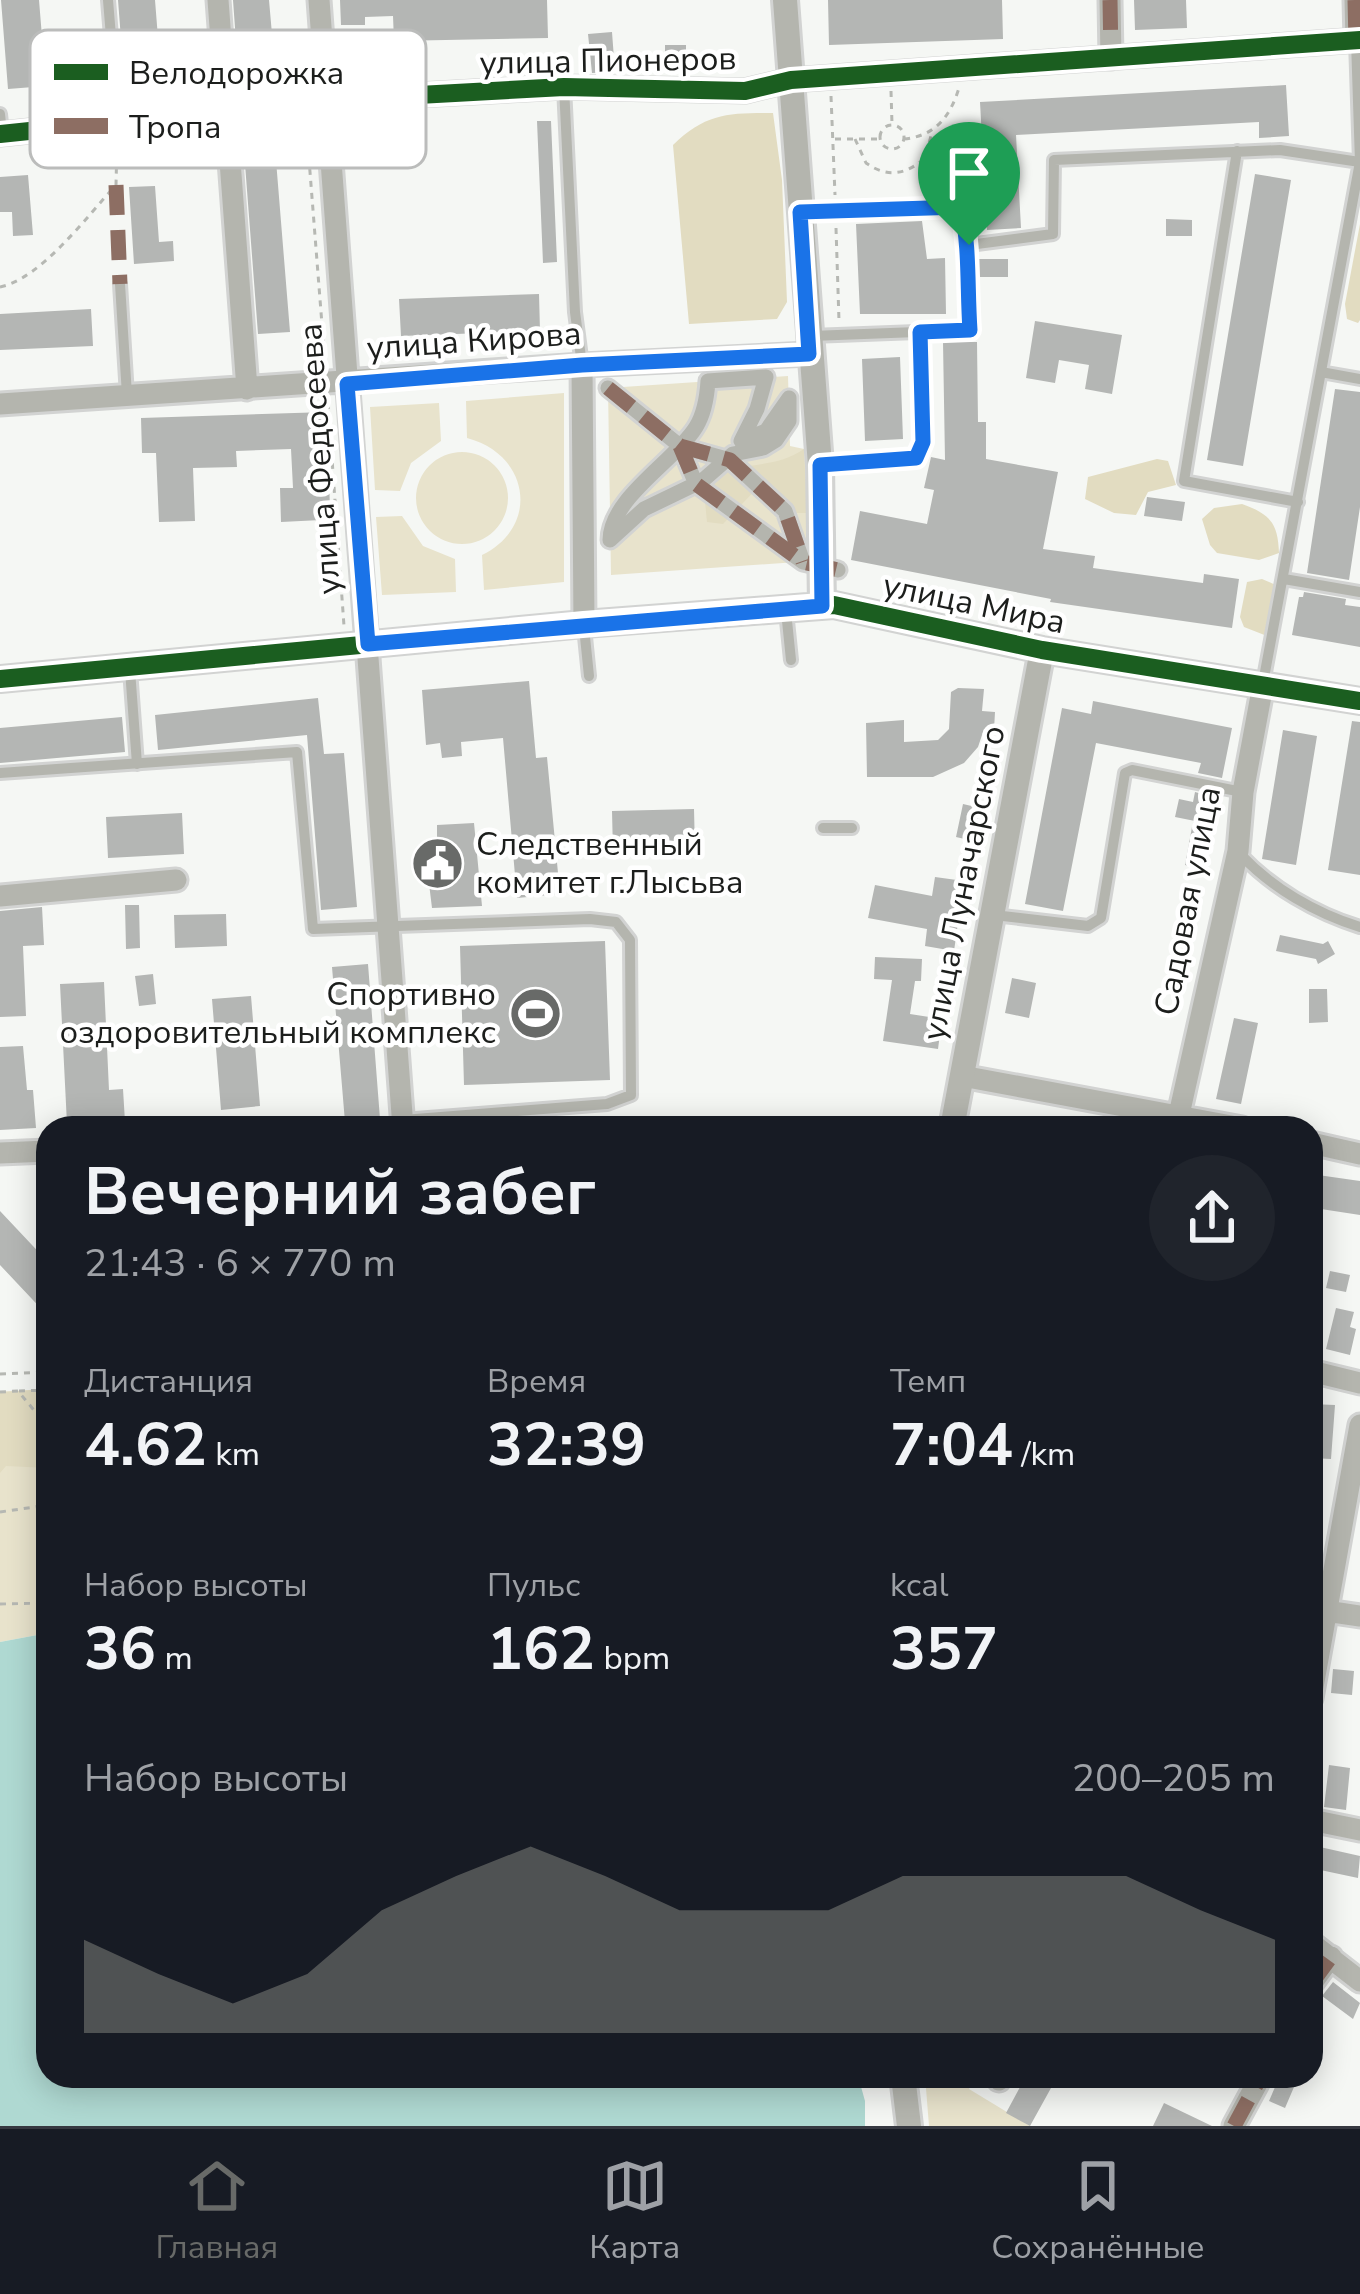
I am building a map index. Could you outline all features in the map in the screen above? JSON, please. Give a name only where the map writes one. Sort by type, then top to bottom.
[{"type":"street","points":[[218,0],[220,30]]},
{"type":"street","name":"улица Федосеева","points":[[319,0],[321,30]]},
{"type":"street","points":[[785,0],[820,465],[822,606]]},
{"type":"street","points":[[1110,0],[1111,58]]},
{"type":"street","points":[[1355,0],[1358,40]]},
{"type":"street","name":"улица Пионеров","points":[[426,95],[564,87],[746,91],[790,80],[1358,40]]},
{"type":"street","points":[[230,168],[247,388]]},
{"type":"street","name":"улица Федосеева","points":[[332,168],[402,1116]]},
{"type":"street","name":"улица Кирова","points":[[0,404],[347,384],[809,345]]},
{"type":"street","points":[[582,365],[584,624]]},
{"type":"street","points":[[766,377],[757,410],[741,441],[766,431],[789,398],[789,421],[776,440],[734,454],[696,484],[644,509],[610,540],[610,528],[629,500],[680,446],[698,425],[708,381],[766,377]]},
{"type":"street","points":[[608,388],[680,446],[730,460],[785,511],[820,567]]},
{"type":"street","points":[[680,446],[696,484],[820,567]]},
{"type":"street","name":"улица Мира","points":[[0,679],[822,606],[1042,650],[1360,701]]},
{"type":"street","name":"улица Луначарского","points":[[954,1116],[1042,650]]},
{"type":"street","name":"Садовая улица","points":[[1178,1116],[1238,851],[1243,792],[1263,686]]},
{"type":"street","points":[[0,896],[176,880]]},
{"type":"street","points":[[962,1076],[1153,1116]]},
{"type":"street","points":[[1323,1146],[1360,1154]]},
{"type":"street","points":[[0,1154],[36,1152]]},
{"type":"street","points":[[1323,1374],[1360,1383]]},
{"type":"street","points":[[1323,1599],[1335,1573],[1360,1425]]},
{"type":"street","points":[[1323,1611],[1360,1616]]},
{"type":"street","points":[[1323,1822],[1360,1830]]},
{"type":"street","points":[[1323,1952],[1360,1981]]},
{"type":"street","points":[[1323,1967],[1330,1957]]},
{"type":"street","points":[[904,2088],[909,2126]]},
{"type":"street","points":[[1234,2126],[1255,2088]]},
{"type":"lane","points":[[108,0],[110,30]]},
{"type":"lane","points":[[1263,686],[1360,162],[1358,40]]},
{"type":"lane","points":[[564,87],[582,365]]},
{"type":"lane","points":[[969,245],[1053,234],[1054,160],[1280,149],[1360,162]]},
{"type":"lane","points":[[1237,151],[1184,481],[1298,502]]},
{"type":"lane","points":[[800,212],[961,207],[969,245],[964,259],[970,330],[809,345]]},
{"type":"lane","points":[[120,284],[127,396]]},
{"type":"lane","points":[[820,465],[916,458],[923,442],[920,332]]},
{"type":"lane","points":[[1321,372],[1360,380]]},
{"type":"lane","points":[[1284,579],[1360,592]]},
{"type":"lane","points":[[786,607],[791,660]]},
{"type":"lane","points":[[584,624],[589,676]]},
{"type":"lane","points":[[130,666],[137,764]]},
{"type":"lane","points":[[0,773],[297,752],[313,928],[616,922],[630,940],[631,1096],[608,1104],[485,1116]]},
{"type":"lane","points":[[991,914],[1088,926],[1101,918],[1125,773],[1132,770],[1243,792]]},
{"type":"lane","points":[[823,828],[852,828]]},
{"type":"lane","points":[[1238,851],[1267,882],[1322,913],[1360,927]]},
{"type":"path","points":[[855,139],[866,163],[890,174],[925,158],[932,132],[959,92],[959,68]]},
{"type":"path","points":[[890,73],[892,125]]},
{"type":"path","points":[[880,139],[884,128],[892,125],[901,129],[904,139]]},
{"type":"path","points":[[880,139],[887,148],[896,148],[904,139],[932,132]]},
{"type":"path","points":[[833,140],[880,139]]},
{"type":"path","points":[[0,287],[13,284],[60,247],[116,185],[117,168]]},
{"type":"path","points":[[0,1374],[36,1372]]},
{"type":"path","points":[[18,1390],[36,1412]]},
{"type":"path","points":[[0,1392],[36,1390]]},
{"type":"path","points":[[0,1512],[36,1507]]},
{"type":"path","points":[[0,1604],[36,1603]]},
{"type":"shaded area","points":[[773,113],[782,180],[787,302],[777,319],[689,324],[673,145],[696,126],[719,117]]},
{"type":"shaded area","points":[[1360,224],[1358,323],[1347,319],[1345,304]]},
{"type":"shaded area","points":[[788,376],[790,446],[804,449],[810,542],[797,562],[611,575],[608,388]]},
{"type":"shaded area","points":[[564,393],[564,582],[484,590],[482,555],[513,527],[520,492],[504,459],[467,438],[466,401]]},
{"type":"shaded area","points":[[439,403],[441,441],[411,463],[400,491],[375,490],[370,407]]},
{"type":"shaded area","points":[[804,449],[807,513],[791,513],[762,483],[723,524],[707,522],[704,491],[719,471],[737,458],[749,466],[784,459]]},
{"type":"shaded area","points":[[462,452],[480,455],[495,465],[505,480],[505,516],[495,531],[480,541],[462,544],[444,541],[429,531],[419,516],[416,498],[419,480],[429,465],[444,455]]},
{"type":"shaded area","points":[[1157,459],[1168,461],[1176,485],[1148,492],[1136,515],[1114,513],[1085,499],[1088,477]]},
{"type":"shaded area","points":[[1242,504],[1271,521],[1279,553],[1259,560],[1217,553],[1210,545],[1202,519],[1214,508]]},
{"type":"shaded area","points":[[402,516],[423,546],[455,559],[456,592],[382,595],[376,517]]},
{"type":"shaded area","points":[[1262,579],[1276,585],[1267,636],[1244,627],[1240,617],[1247,582]]},
{"type":"shaded area","points":[[36,1390],[36,1635],[0,1642],[0,1392]]},
{"type":"shaded area","points":[[36,1390],[36,1467],[6,1466],[0,1473],[0,1392]]},
{"type":"shaded area","points":[[926,2088],[970,2088],[1030,2126],[929,2126]]},
{"type":"water","points":[[36,1635],[36,2088],[861,2088],[865,2126],[0,2126],[0,1642]]},
{"type":"building","points":[[1,0],[39,0],[41,30],[30,30],[30,87],[8,89]]},
{"type":"building","points":[[118,0],[155,0],[157,30],[120,30]]},
{"type":"building","points":[[233,0],[269,0],[272,30],[235,30]]},
{"type":"building","points":[[340,0],[547,0],[548,38],[426,40],[426,30],[394,30],[393,16],[365,17],[365,25],[341,25]]},
{"type":"building","points":[[828,0],[1002,0],[1003,39],[829,45]]},
{"type":"building","points":[[1134,0],[1186,0],[1187,28],[1135,30]]},
{"type":"building","points":[[612,32],[615,72],[592,73],[588,34]]},
{"type":"building","points":[[665,45],[686,45],[686,62],[665,62]]},
{"type":"building","points":[[1286,85],[1289,136],[1259,138],[1259,122],[1016,135],[1021,228],[987,230],[980,102]]},
{"type":"building","points":[[537,121],[551,121],[557,262],[543,263]]},
{"type":"building","points":[[245,168],[277,168],[290,332],[258,334]]},
{"type":"building","points":[[1255,174],[1291,180],[1243,466],[1207,460]]},
{"type":"building","points":[[28,175],[33,235],[13,236],[12,212],[0,212],[0,177]]},
{"type":"building","points":[[155,186],[159,242],[173,241],[174,261],[134,264],[129,187]]},
{"type":"building","points":[[1166,219],[1192,220],[1192,236],[1166,236]]},
{"type":"building","points":[[922,221],[927,259],[945,258],[946,314],[860,314],[856,224]]},
{"type":"building","points":[[976,259],[1008,259],[1008,277],[975,277]]},
{"type":"building","points":[[539,294],[540,331],[401,336],[399,299]]},
{"type":"building","points":[[91,309],[93,346],[0,350],[0,314]]},
{"type":"building","points":[[1035,321],[1122,335],[1112,394],[1085,389],[1089,365],[1059,360],[1055,383],[1026,378]]},
{"type":"building","points":[[943,342],[977,342],[978,422],[986,422],[986,459],[1058,472],[1043,549],[1095,556],[1093,568],[1203,583],[1204,574],[1239,579],[1232,628],[1050,602],[851,560],[860,511],[927,524],[934,490],[924,488],[931,457],[945,460]]},
{"type":"building","points":[[900,357],[903,439],[865,441],[862,359]]},
{"type":"building","points":[[1335,389],[1360,392],[1360,507],[1349,580],[1307,573]]},
{"type":"building","points":[[327,412],[330,510],[321,520],[281,522],[280,488],[293,488],[291,449],[236,451],[237,467],[193,468],[195,521],[159,522],[156,453],[142,453],[141,418]]},
{"type":"building","points":[[1147,497],[1185,502],[1182,521],[1144,516]]},
{"type":"building","points":[[1304,592],[1346,599],[1345,605],[1360,607],[1360,647],[1292,635]]},
{"type":"building","points":[[529,681],[536,758],[547,757],[560,894],[517,898],[503,738],[461,742],[462,756],[442,758],[440,743],[426,745],[422,690]]},
{"type":"building","points":[[984,689],[982,711],[995,712],[994,730],[984,729],[978,747],[964,763],[933,777],[867,777],[866,723],[904,720],[904,742],[938,740],[949,729],[951,692]]},
{"type":"building","points":[[318,698],[324,754],[344,753],[357,907],[321,910],[307,735],[158,750],[155,715]]},
{"type":"building","points":[[1093,701],[1232,728],[1222,778],[1198,773],[1201,763],[1096,743],[1063,911],[1025,904],[1062,708],[1091,714]]},
{"type":"building","points":[[122,717],[125,752],[0,763],[0,728]]},
{"type":"building","points":[[1352,721],[1360,722],[1360,875],[1328,870]]},
{"type":"building","points":[[1283,730],[1317,736],[1296,865],[1262,859]]},
{"type":"building","points":[[1195,792],[1210,796],[1205,823],[1175,817],[1179,799],[1193,802]]},
{"type":"building","points":[[963,804],[980,808],[973,841],[956,837]]},
{"type":"building","points":[[694,809],[695,850],[613,852],[612,811]]},
{"type":"building","points":[[182,813],[184,854],[108,858],[106,817]]},
{"type":"building","points":[[474,823],[482,906],[432,908],[424,843],[437,842],[437,825]]},
{"type":"building","points":[[1192,827],[1210,831],[1202,869],[1185,865]]},
{"type":"building","points":[[935,877],[964,881],[954,951],[925,946],[927,929],[868,918],[875,885],[932,896]]},
{"type":"building","points":[[125,905],[139,905],[140,948],[126,949]]},
{"type":"building","points":[[42,907],[44,945],[23,946],[26,1016],[0,1017],[0,911]]},
{"type":"building","points":[[226,914],[227,946],[175,948],[174,915]]},
{"type":"building","points":[[1280,935],[1328,941],[1335,954],[1318,964],[1316,959],[1276,951]]},
{"type":"building","name":"Спортивно оздоровительный комплекс","points":[[605,941],[610,1080],[464,1085],[460,946]]},
{"type":"building","points":[[875,957],[922,959],[921,981],[915,981],[910,1014],[942,1019],[938,1049],[883,1041],[892,980],[874,979]]},
{"type":"building","points":[[368,964],[380,1116],[344,1116],[332,967]]},
{"type":"building","points":[[153,974],[156,1004],[139,1006],[135,976]]},
{"type":"building","points":[[1012,978],[1036,983],[1029,1018],[1005,1013]]},
{"type":"building","points":[[104,982],[109,1090],[123,1089],[125,1116],[67,1116],[60,984]]},
{"type":"building","points":[[1309,989],[1327,989],[1328,1022],[1309,1023]]},
{"type":"building","points":[[251,996],[260,1106],[221,1110],[212,999]]},
{"type":"building","points":[[1234,1018],[1258,1023],[1241,1104],[1216,1099]]},
{"type":"building","points":[[23,1046],[36,1128],[0,1130],[0,1047]]},
{"type":"building","points":[[1323,1176],[1360,1181],[1360,1215],[1323,1209]]},
{"type":"building","points":[[0,1211],[36,1249],[36,1303],[0,1265]]},
{"type":"building","points":[[1330,1271],[1350,1275],[1346,1292],[1326,1288]]},
{"type":"building","points":[[1336,1308],[1354,1312],[1350,1355],[1326,1349]]},
{"type":"building","points":[[1323,1404],[1335,1405],[1331,1459],[1323,1459]]},
{"type":"building","points":[[1333,1669],[1354,1671],[1352,1695],[1331,1693]]},
{"type":"building","points":[[1329,1765],[1350,1768],[1346,1810],[1324,1807]]},
{"type":"building","points":[[1323,1848],[1360,1856],[1358,1878],[1323,1871]]},
{"type":"building","points":[[1333,1982],[1360,2003],[1353,2019],[1323,1997]]},
{"type":"building","points":[[1020,2088],[1051,2088],[1030,2126],[1006,2113]]},
{"type":"building","points":[[1275,2088],[1294,2088],[1285,2108],[1269,2101]]},
{"type":"building","points":[[1164,2103],[1212,2126],[1153,2126]]},
{"type":"marked path","points":[[1110,0],[1111,58]]},
{"type":"marked path","points":[[1355,0],[1356,41]]},
{"type":"marked path","points":[[116,185],[120,284]]},
{"type":"marked path","points":[[608,388],[680,446],[696,484],[803,562],[838,570]]},
{"type":"marked path","points":[[680,446],[730,460],[785,511],[803,562]]},
{"type":"marked path","points":[[1323,1968],[1331,1957]]},
{"type":"marked path","points":[[1234,2126],[1255,2088]]},
{"type":"cycle path","points":[[426,95],[564,87],[745,91],[791,80],[1360,40]]},
{"type":"cycle path","points":[[0,134],[30,131]]},
{"type":"cycle path","points":[[0,679],[834,605],[1042,650],[1360,701]]},
{"type":"place","name":"Следственный комитет г.Лысьва","points":[[437,863]]},
{"type":"place","name":"Спортивно оздоровительный комплекс","points":[[535,1013]]},
{"type":"route","points":[[961,207],[969,245],[964,259],[970,330],[920,332],[923,442],[916,458],[820,465],[822,606],[368,644],[347,384],[582,365],[809,354],[800,212],[961,207]]}]
